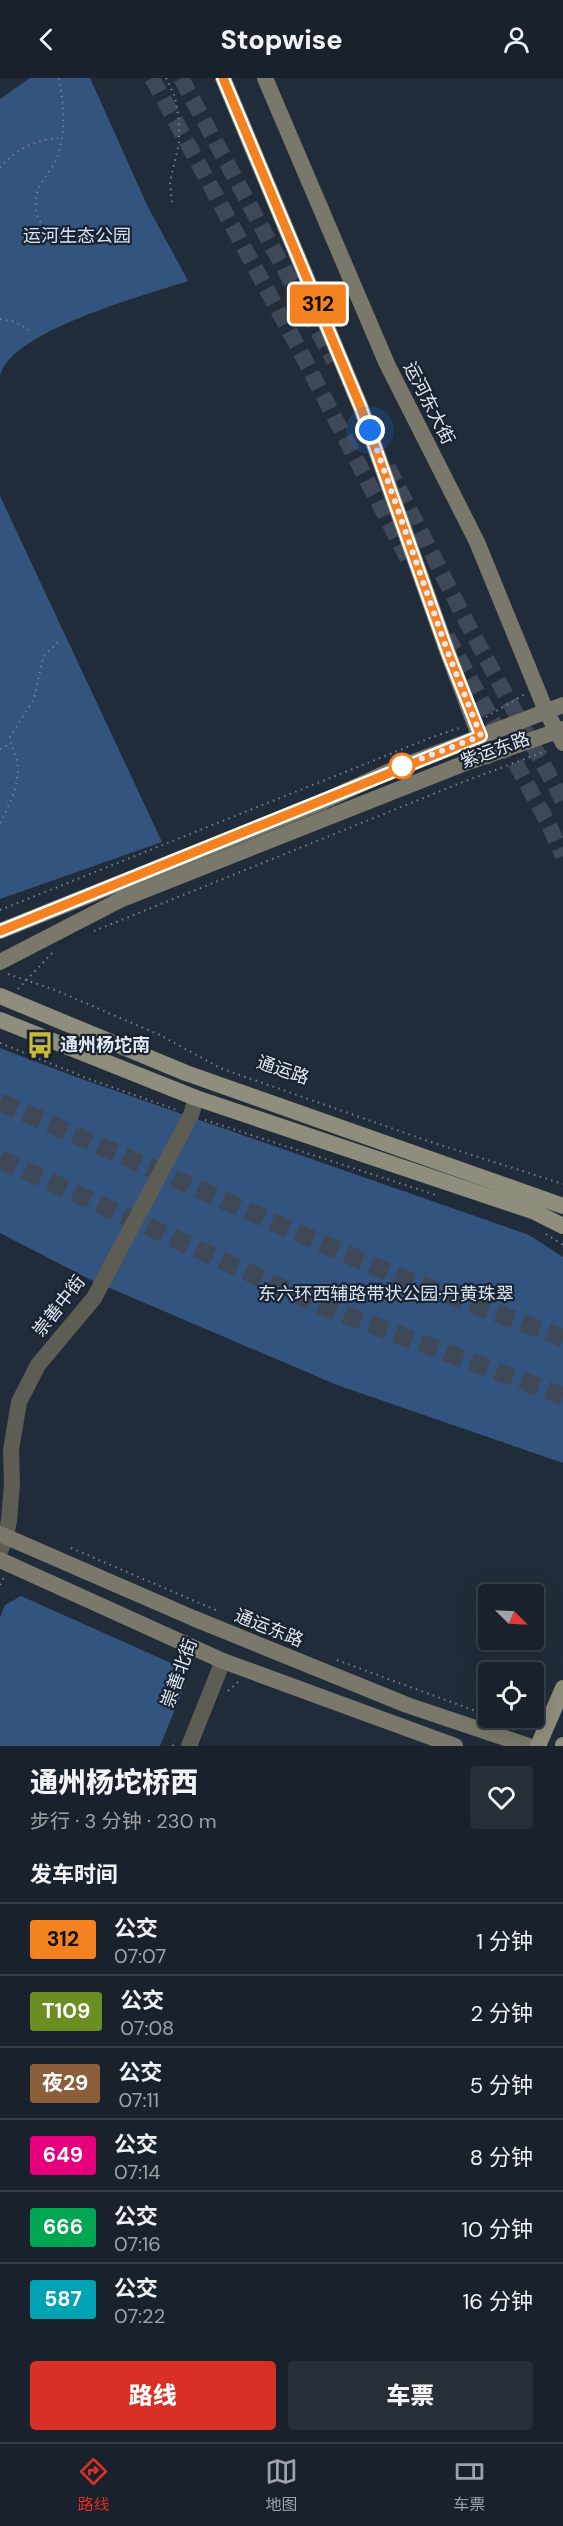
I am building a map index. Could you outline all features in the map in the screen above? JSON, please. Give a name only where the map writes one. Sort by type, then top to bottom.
[{"type":"main road","points":[[223,78],[361,408],[448,653],[488,756]]},
{"type":"main road","points":[[252,78],[279,116]]},
{"type":"main road","name":"运河东大街","points":[[265,78],[279,116],[387,364],[477,542],[546,711],[561,735]]},
{"type":"main road","name":"紫运东路","points":[[0,931],[479,729],[563,705]]},
{"type":"main road","name":"紫运东路","points":[[0,962],[122,899],[316,820],[488,756],[561,735]]},
{"type":"main road","name":"通运路","points":[[4,998],[186,1073],[563,1206]]},
{"type":"main road","points":[[0,1020],[196,1098],[535,1212],[563,1226]]},
{"type":"main road","name":"通运东路","points":[[2,1541],[219,1621],[407,1705],[529,1746]]},
{"type":"main road","points":[[0,1560],[223,1660],[455,1746]]},
{"type":"main road","points":[[538,1746],[563,1688]]},
{"type":"street","name":"崇善中街","points":[[2,1541],[12,1484],[11,1450],[19,1402],[38,1365],[94,1298],[191,1115],[196,1098]]},
{"type":"street","name":"崇善北街","points":[[183,1741],[223,1660]]},
{"type":"path","points":[[59,78],[64,109],[61,138],[54,166],[38,190],[37,217],[43,225],[60,235],[91,237]]},
{"type":"path","points":[[166,78],[175,97],[179,121],[179,143],[170,182],[172,204]]},
{"type":"path","points":[[0,168],[22,149],[49,139],[61,138]]},
{"type":"path","points":[[0,319],[15,322],[29,330]]},
{"type":"path","points":[[0,823],[12,799],[17,773],[17,759],[10,744],[10,737],[34,699],[43,657],[58,642]]},
{"type":"path","name":"紫运东路","points":[[0,910],[430,738],[479,729],[537,686]]},
{"type":"path","name":"紫运东路","points":[[94,931],[548,750],[561,735]]},
{"type":"path","points":[[0,749],[10,744]]},
{"type":"path","points":[[4,998],[26,980],[62,944]]},
{"type":"path","name":"通运路","points":[[0,971],[160,1035],[220,1068],[428,1141],[563,1184]]},
{"type":"path","points":[[0,1043],[89,1079],[191,1115],[441,1196]]},
{"type":"path","points":[[539,1231],[563,1245]]},
{"type":"path","name":"通运东路","points":[[68,1547],[219,1621]]},
{"type":"path","points":[[335,1659],[478,1712]]},
{"type":"path","points":[[225,1698],[228,1689],[242,1679]]},
{"type":"path","name":"崇善北街","points":[[173,1746],[183,1741]]},
{"type":"green space","name":"运河生态公园","points":[[30,78],[90,78],[147,205],[188,281],[113,305],[53,330],[28,344],[9,360],[0,376],[0,99]]},
{"type":"green space","points":[[0,496],[162,842],[0,899]]},
{"type":"green space","name":"东六环西辅路带状公园·丹黄珠翠","points":[[0,1048],[76,1077],[529,1235],[563,1257],[563,1463],[337,1385],[91,1280],[0,1233]]},
{"type":"green space","points":[[21,1596],[180,1667],[185,1685],[160,1746],[0,1746],[0,1617],[5,1605]]},
{"type":"tunnel","points":[[152,78],[298,347],[411,565]]},
{"type":"tunnel","points":[[181,78],[334,361]]},
{"type":"tunnel","points":[[388,467],[468,625],[563,801]]},
{"type":"tunnel","points":[[447,636],[548,823],[563,856]]},
{"type":"tunnel","points":[[0,1102],[392,1274],[563,1338]]},
{"type":"tunnel","points":[[0,1159],[324,1307],[563,1396]]},
{"type":"bus line","name":"312","points":[[0,931],[481,736],[448,653],[361,408],[223,78]]},
{"type":"place","name":"通州杨坨南","points":[[40,1045]]},
{"type":"route","points":[[370,430],[448,653],[481,736],[402,766]]}]
